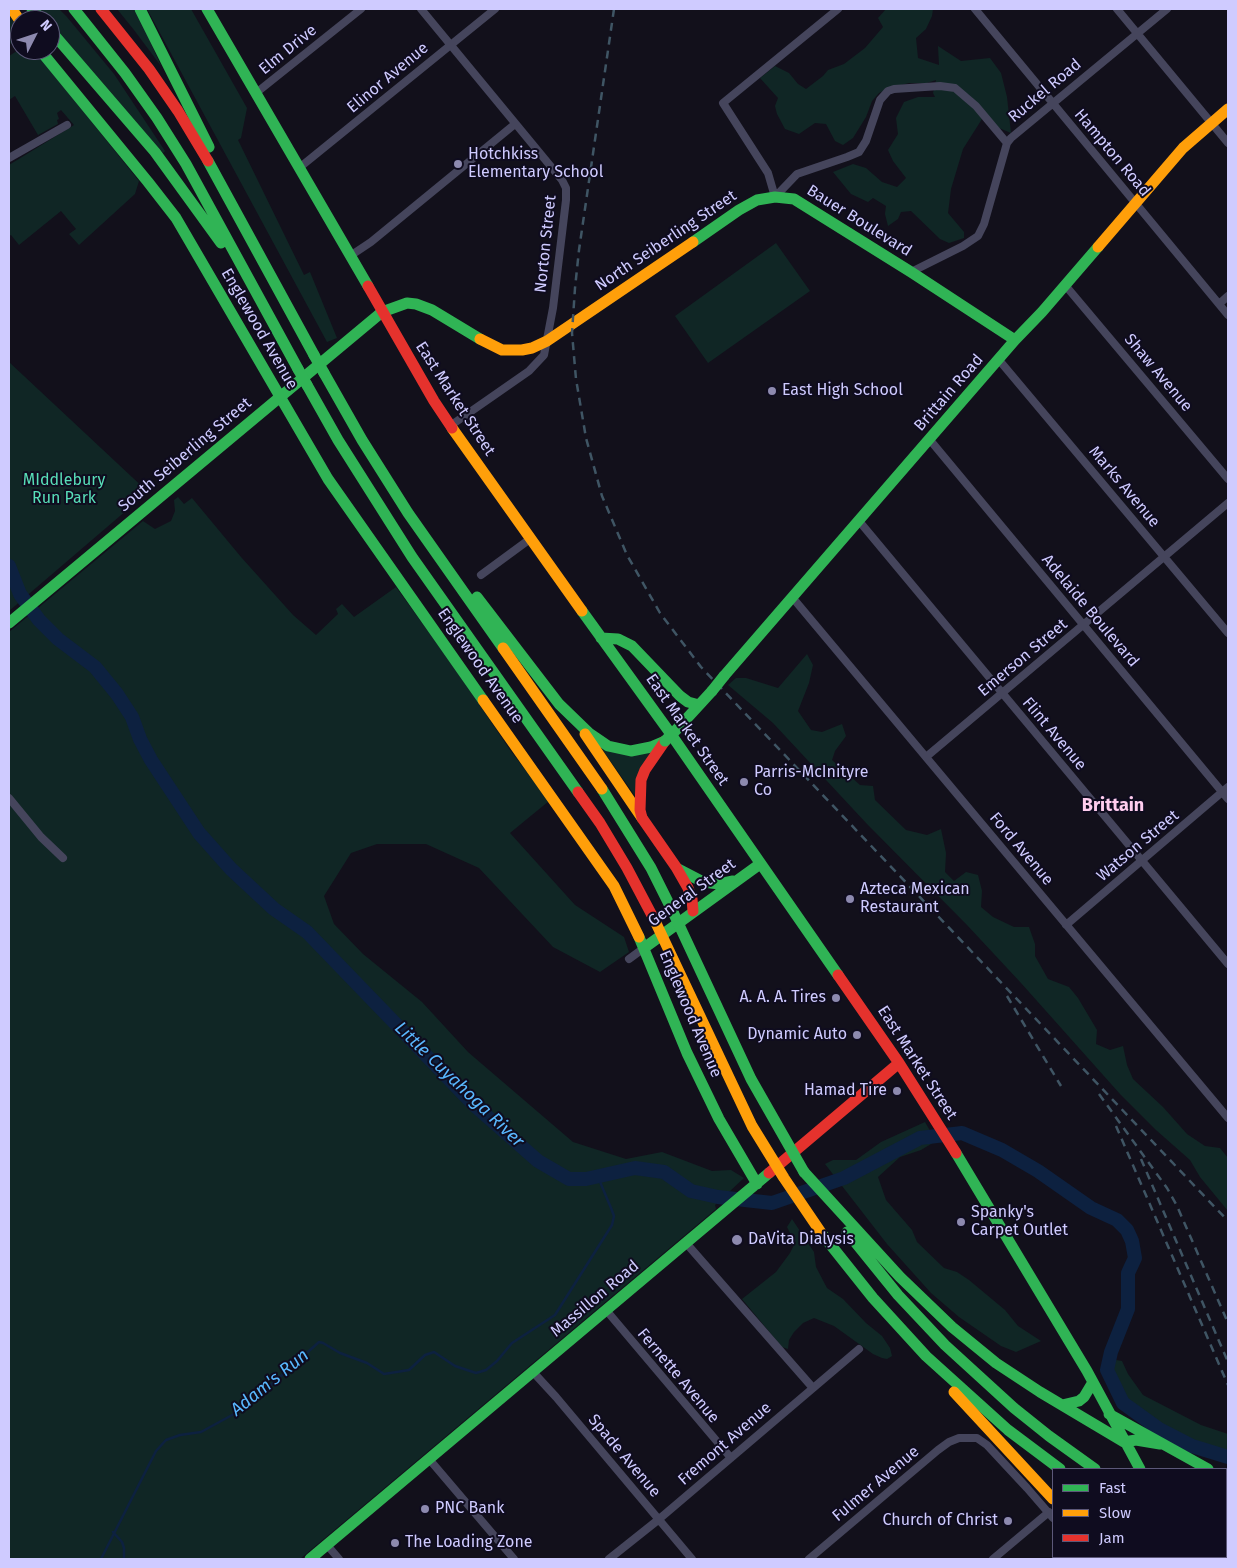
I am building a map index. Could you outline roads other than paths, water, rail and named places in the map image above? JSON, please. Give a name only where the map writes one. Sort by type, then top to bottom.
[{"type":"main road","points":[[74,9],[107,49],[157,118],[200,189],[343,448],[412,557],[600,823],[627,868],[655,921],[752,1126],[784,1178],[822,1234],[873,1298],[926,1356],[959,1399],[1052,1498]]},
{"type":"main road","points":[[101,9],[178,111],[362,440],[408,513],[604,791],[647,861],[673,912],[751,1079],[804,1172],[898,1295],[946,1346],[1014,1408],[1049,1436],[1095,1468]]},
{"type":"main road","points":[[140,9],[224,179],[249,236]]},
{"type":"main road","name":"East Market Street","points":[[207,9],[434,401],[530,539],[677,742],[899,1062],[938,1123],[1093,1382],[1139,1468]]},
{"type":"main road","points":[[60,42],[156,152],[257,293]]},
{"type":"main road","name":"Englewood Avenue","points":[[49,60],[176,218],[279,398],[328,479],[614,886],[644,948],[687,1053],[718,1119],[756,1184]]},
{"type":"main road","name":"Brittain Road","points":[[693,911],[688,888],[642,818],[640,794],[641,780],[645,770],[665,741],[680,727],[930,440],[1014,340],[1065,285],[1183,148],[1228,109]]},
{"type":"main road","name":"Bauer Boulevard","points":[[775,197],[794,200],[911,272],[1014,340]]},
{"type":"main road","name":"North Seiberling Street","points":[[382,312],[407,304],[423,305],[490,345],[502,350],[527,350],[547,341],[739,210],[757,200],[775,197]]},
{"type":"main road","name":"South Seiberling Street","points":[[12,620],[382,312]]},
{"type":"main road","points":[[408,513],[468,586],[555,698],[577,722],[642,818]]},
{"type":"main road","points":[[601,638],[618,639],[632,646],[680,696],[688,702],[699,705]]},
{"type":"main road","points":[[577,722],[604,743],[622,750],[641,750],[665,741]]},
{"type":"main road","name":"General Street","points":[[644,948],[760,864]]},
{"type":"main road","points":[[676,868],[703,882],[719,884],[738,880]]},
{"type":"main road","name":"Massillon Road","points":[[310,1559],[899,1062]]},
{"type":"main road","points":[[841,1218],[952,1327],[996,1362],[1124,1442],[1136,1440],[1160,1444]]},
{"type":"main road","points":[[926,1356],[1008,1430],[1059,1468]]},
{"type":"main road","points":[[1062,1405],[1079,1401],[1084,1397],[1093,1382]]},
{"type":"main road","points":[[1109,1414],[1206,1468]]},
{"type":"main road","points":[[1206,1558],[1213,1559]]},
{"type":"street","name":"Elm Drive","points":[[256,93],[361,9]]},
{"type":"street","name":"Norton Street","points":[[421,9],[562,180],[566,188],[553,308],[544,355],[536,365],[450,426]]},
{"type":"street","name":"Elinor Avenue","points":[[299,168],[495,9]]},
{"type":"street","points":[[775,197],[768,173],[723,103],[838,9]]},
{"type":"street","name":"Hampton Road","points":[[975,9],[1228,315]]},
{"type":"street","points":[[1117,9],[1228,143]]},
{"type":"street","name":"Ruckel Road","points":[[911,272],[963,246],[978,236],[984,224],[1007,143],[1052,102],[1167,9]]},
{"type":"street","points":[[775,197],[797,174],[859,152],[866,141],[880,100],[888,91],[894,89],[940,86],[955,88],[976,106],[1007,143]]},
{"type":"street","points":[[350,256],[371,242],[515,124]]},
{"type":"street","points":[[9,158],[67,125]]},
{"type":"street","name":"Shaw Avenue","points":[[1065,285],[1228,479]]},
{"type":"street","points":[[1219,304],[1228,296]]},
{"type":"street","name":"Marks Avenue","points":[[999,360],[1228,633]]},
{"type":"street","name":"Adelaide Boulevard","points":[[930,440],[1084,626],[1225,789],[1228,799]]},
{"type":"street","name":"Emerson Street","points":[[926,757],[1228,503]]},
{"type":"street","name":"Flint Avenue","points":[[858,521],[1003,692],[1228,964]]},
{"type":"street","points":[[481,575],[530,539]]},
{"type":"street","name":"Ford Avenue","points":[[792,597],[1228,1118]]},
{"type":"street","name":"Watson Street","points":[[1066,925],[1225,789]]},
{"type":"street","points":[[9,798],[41,837],[63,858]]},
{"type":"street","points":[[629,960],[644,948]]},
{"type":"street","points":[[686,1243],[813,1388]]},
{"type":"street","name":"Fernette Avenue","points":[[606,1310],[731,1458]]},
{"type":"street","name":"Fremont Avenue","points":[[609,1559],[658,1520],[859,1349]]},
{"type":"street","name":"Spade Avenue","points":[[533,1372],[556,1396],[692,1559]]},
{"type":"street","name":"Fulmer Avenue","points":[[809,1559],[938,1450],[954,1439],[965,1437],[977,1438],[987,1445],[1051,1515]]},
{"type":"street","points":[[429,1459],[514,1559]]},
{"type":"street","points":[[993,1559],[1051,1515]]},
{"type":"street","points":[[327,1545],[339,1559]]},
{"type":"waterway","name":"Little Cuyahoga River","points":[[9,566],[20,594],[39,620],[58,639],[95,667],[117,694],[132,717],[140,739],[151,760],[199,833],[231,869],[274,909],[307,932],[473,1104],[538,1161],[569,1179],[586,1179],[635,1168],[664,1172],[691,1191],[718,1197],[772,1203],[844,1178],[920,1138],[962,1133],[1002,1150],[1038,1171],[1091,1208],[1117,1220],[1127,1230],[1132,1241],[1135,1258],[1128,1273],[1128,1309],[1111,1352],[1107,1370],[1123,1403],[1159,1429],[1192,1446],[1228,1457]]},
{"type":"waterway","name":"Adam's Run","points":[[101,1559],[156,1451],[166,1440],[180,1435],[201,1432],[245,1408],[319,1342],[340,1353],[367,1363],[384,1374],[409,1370],[425,1355],[434,1352],[455,1366],[476,1373],[486,1370],[497,1361],[512,1343],[555,1315],[612,1225],[614,1216],[598,1177]]},
{"type":"waterway","points":[[113,1532],[122,1542],[124,1559]]},
{"type":"railway","points":[[614,9],[579,250],[572,333],[576,379],[586,438],[602,496],[627,555],[660,613],[701,667],[1228,1221]]},
{"type":"railway","points":[[1007,996],[1061,1086]]},
{"type":"railway","points":[[1099,1094],[1167,1188],[1177,1206],[1228,1323]]},
{"type":"railway","points":[[1116,1126],[1228,1385]]},
{"type":"railway","points":[[1141,1159],[1228,1362]]},
{"type":"place","name":"Hotchkiss Elementary School","points":[[458,164]]},
{"type":"place","name":"East High School","points":[[772,391]]},
{"type":"place","name":"Parris-McInityre Co","points":[[744,782]]},
{"type":"place","name":"Azteca Mexican Restaurant","points":[[850,899]]},
{"type":"place","name":"A. A. A. Tires","points":[[836,998]]},
{"type":"place","name":"Dynamic Auto","points":[[857,1035]]},
{"type":"place","name":"Hamad Tire","points":[[897,1091]]},
{"type":"place","name":"Spanky's Carpet Outlet","points":[[961,1222]]},
{"type":"place","name":"DaVita Dialysis","points":[[737,1240]]},
{"type":"place","name":"PNC Bank","points":[[425,1509]]},
{"type":"place","name":"Church of Christ","points":[[1008,1521]]},
{"type":"place","name":"The Loading Zone","points":[[395,1543]]},
{"type":"district","name":"Brittain","points":[[1113,806]]},
{"type":"park label","name":"MIddlebury Run Park","points":[[64,490]]}]
